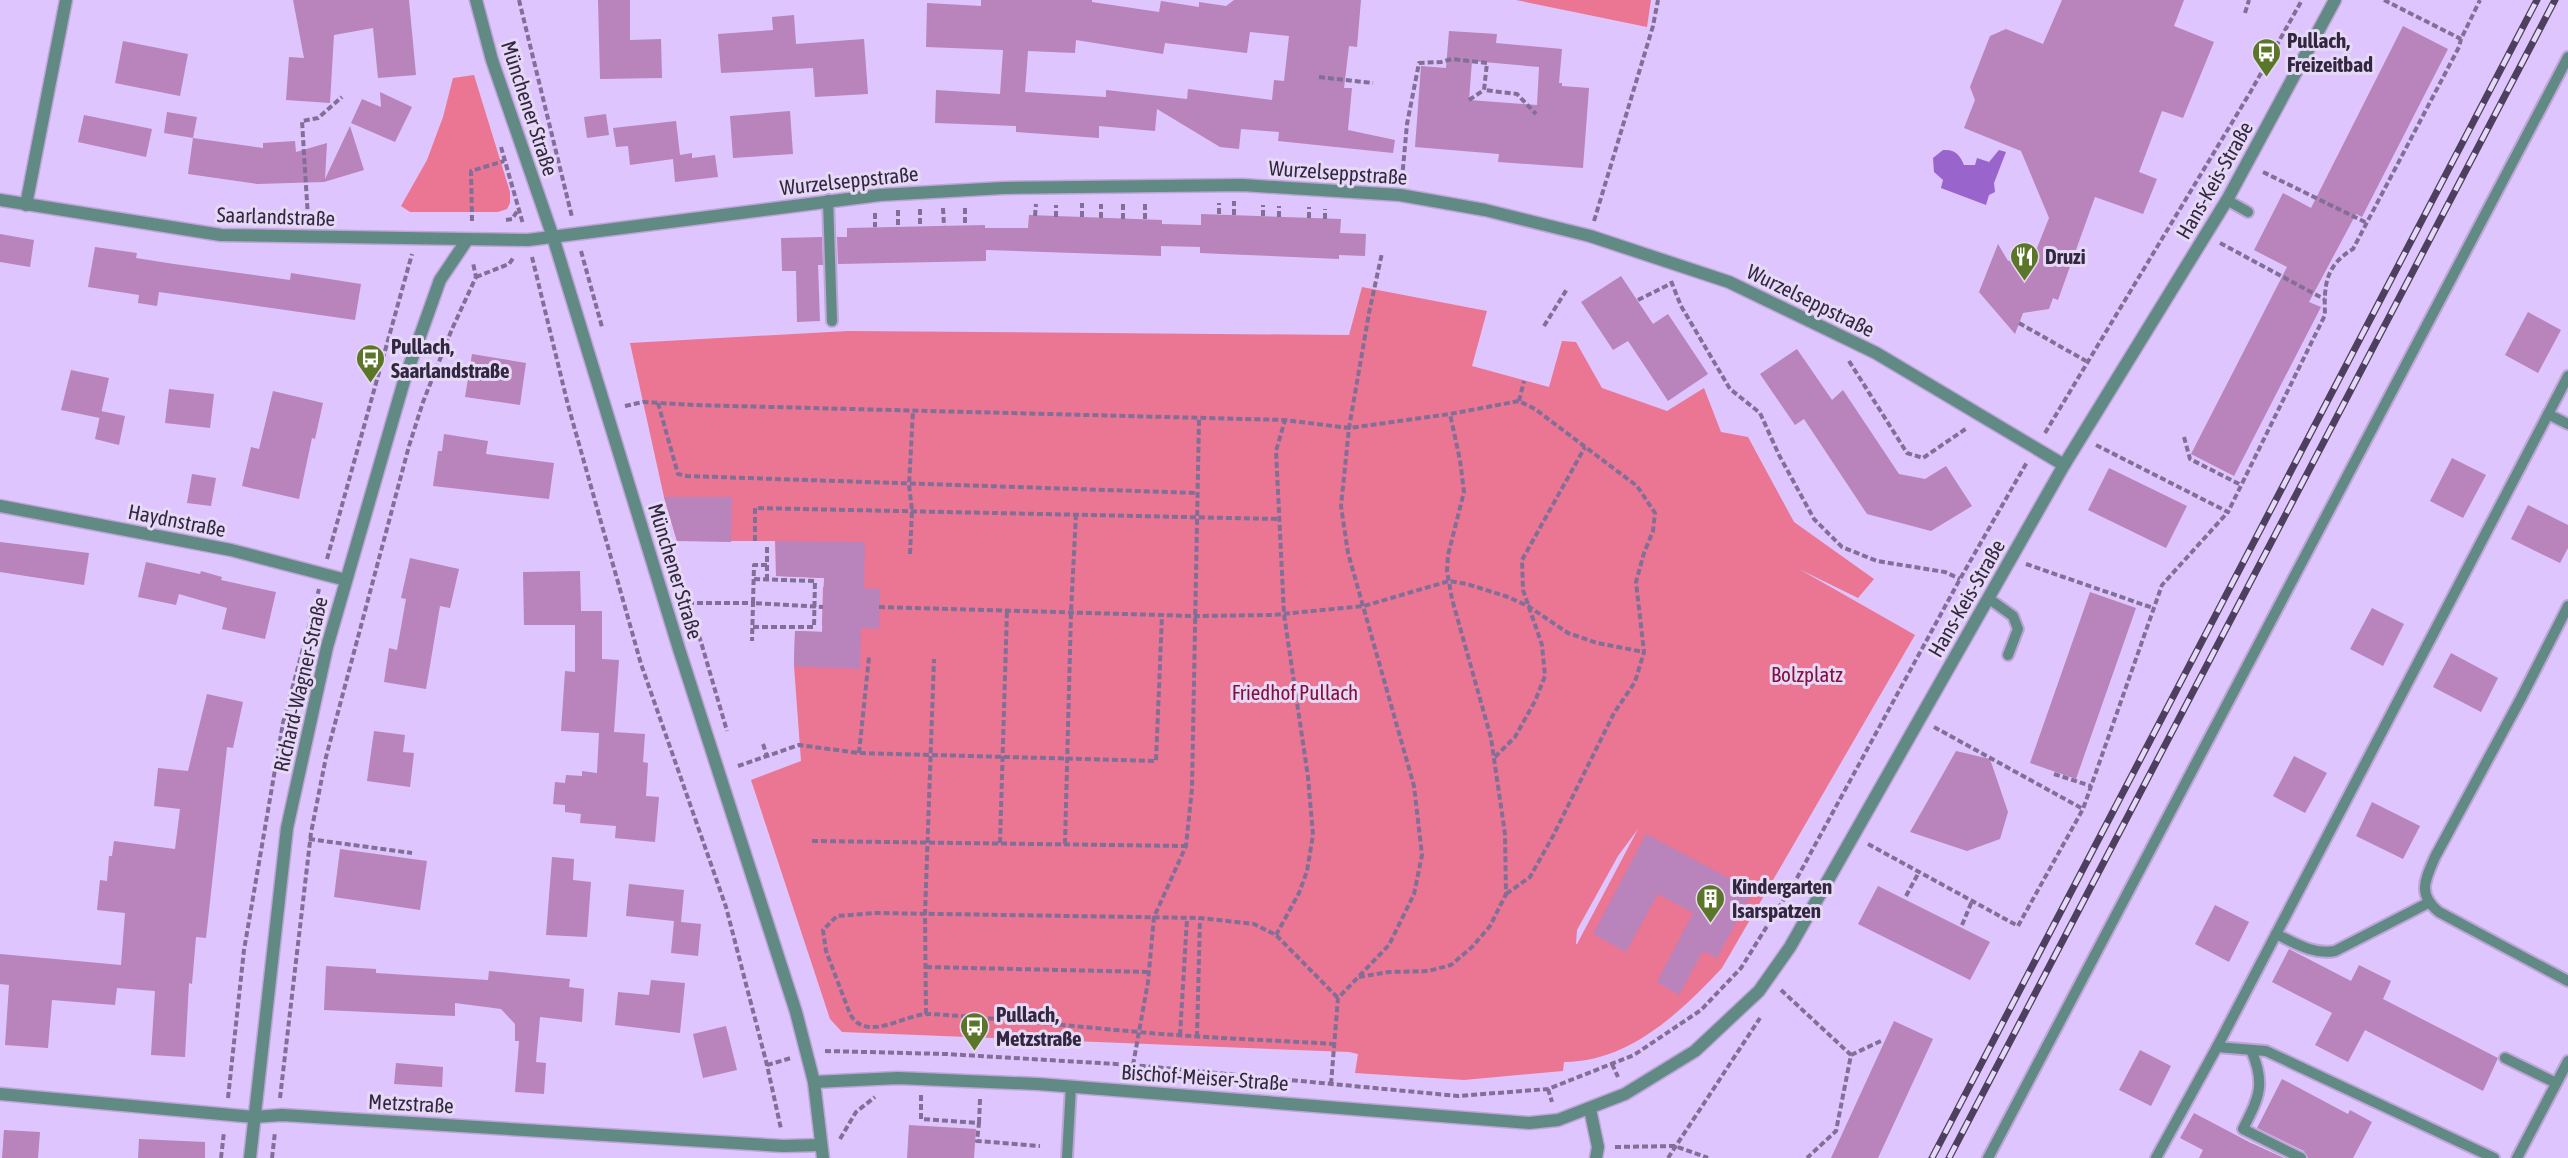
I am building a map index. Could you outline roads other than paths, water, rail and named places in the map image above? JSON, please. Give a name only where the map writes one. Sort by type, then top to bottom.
[{"type":"street","points":[[26,205],[66,0]]},
{"type":"street","name":"Münchener Straße","points":[[476,0],[492,60],[553,237],[676,638],[808,1053],[814,1082],[822,1152]]},
{"type":"street","name":"Hans-Keis-Straße","points":[[1590,1109],[1624,1094],[1695,1051],[1769,980],[1791,947],[2064,465],[2227,200],[2335,0]]},
{"type":"street","name":"Wurzelseppstraße","points":[[553,237],[880,195],[1003,188],[1235,185],[1400,195],[1485,210],[1590,236],[1729,282],[1876,353],[2064,465]]},
{"type":"street","name":"Saarlandstraße","points":[[0,200],[221,236],[467,240],[528,240],[553,237]]},
{"type":"street","name":"Richard-Wagner-Straße","points":[[250,1158],[287,828],[327,647],[404,381],[441,280],[467,240]]},
{"type":"street","name":"Haydnstraße","points":[[0,506],[231,550],[346,580]]},
{"type":"street","name":"Bischof-Meiser-Straße","points":[[814,1082],[898,1078],[1071,1086],[1529,1123],[1558,1120],[1590,1109]]},
{"type":"street","name":"Metzstraße","points":[[0,1094],[254,1117],[278,1116],[783,1146],[822,1152]]},
{"type":"street","points":[[1590,1109],[1597,1152]]},
{"type":"lane","points":[[1988,1158],[2568,57]]},
{"type":"lane","points":[[2227,200],[2248,212]]},
{"type":"lane","points":[[828,201],[832,321]]},
{"type":"lane","points":[[2156,1158],[2217,1047],[2568,376]]},
{"type":"lane","points":[[2548,414],[2568,424]]},
{"type":"lane","points":[[1988,598],[2013,616],[2018,629],[2008,655]]},
{"type":"lane","points":[[2568,606],[2435,857],[2425,881],[2428,903],[2439,912],[2568,981]]},
{"type":"lane","points":[[2276,934],[2306,949],[2324,953],[2335,951],[2428,903]]},
{"type":"lane","points":[[2217,1047],[2266,1051],[2494,1158]]},
{"type":"lane","points":[[2251,1050],[2258,1066],[2260,1090],[2243,1129],[2301,1158]]},
{"type":"lane","points":[[2505,1058],[2556,1083]]},
{"type":"lane","points":[[2517,1158],[2568,1061]]},
{"type":"lane","points":[[1067,1158],[1071,1086]]},
{"type":"railway","points":[[1932,1158],[2537,0]]},
{"type":"railway","points":[[1949,1158],[2555,0]]},
{"type":"place","name":"Pullach, Freizeitbad","points":[[2266,78]]},
{"type":"place","name":"Druzi","points":[[2024,282]]},
{"type":"place","name":"Pullach, Saarlandstraße","points":[[370,384]]},
{"type":"place","name":"Kindergarten Isarspatzen","points":[[1711,924]]},
{"type":"place","name":"Pullach, Metzstraße","points":[[975,1052]]},
{"type":"park label","name":"Bolzplatz","points":[[1807,674]]},
{"type":"park label","name":"Friedhof Pullach","points":[[1295,692]]}]
